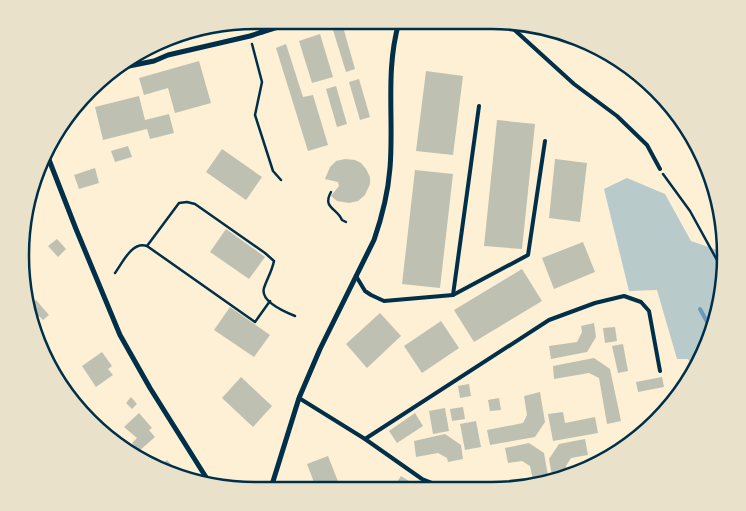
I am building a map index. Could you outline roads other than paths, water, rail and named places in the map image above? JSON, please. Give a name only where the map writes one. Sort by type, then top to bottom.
[{"type":"street","points":[[133,65],[272,29]]},
{"type":"street","points":[[273,482],[298,398],[374,240],[387,195],[391,142],[390,78],[397,29]]},
{"type":"street","points":[[49,161],[120,335],[150,388],[206,477]]},
{"type":"lane","points":[[515,30],[567,78],[617,116],[647,145],[660,169]]},
{"type":"lane","points":[[453,295],[478,106]]},
{"type":"lane","points":[[356,276],[365,291],[384,301],[453,295],[528,255],[545,141]]},
{"type":"lane","points":[[365,439],[550,320],[595,303],[624,296],[641,302],[649,311],[660,371]]},
{"type":"lane","points":[[298,398],[365,439],[422,479],[430,482]]},
{"type":"waterway","points":[[700,309],[707,322]]}]
